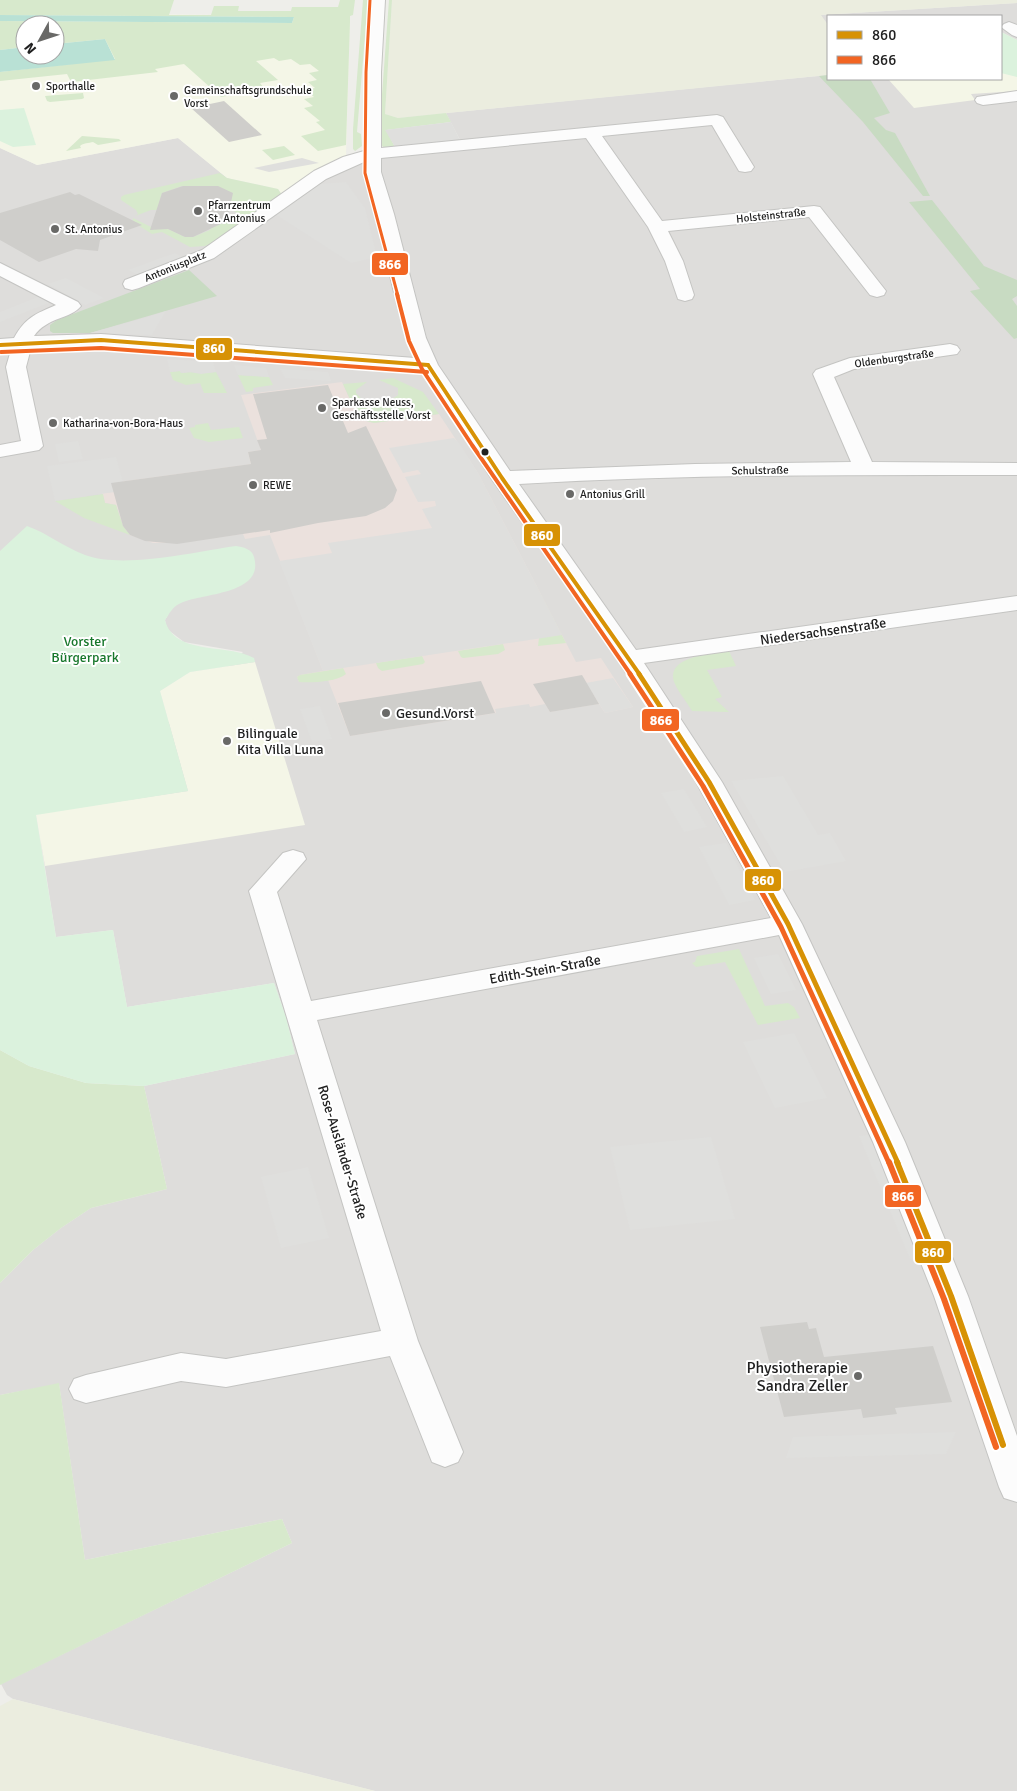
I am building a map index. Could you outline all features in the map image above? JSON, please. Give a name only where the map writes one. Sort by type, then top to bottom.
[{"type":"street","points":[[378,0],[373,72],[372,172],[385,214],[416,338],[428,364],[502,478],[630,658],[709,782],[788,924],[889,1142],[1010,1445],[1017,1487]]},
{"type":"street","points":[[984,100],[1017,96]]},
{"type":"street","points":[[371,154],[716,120],[745,167]]},
{"type":"street","points":[[590,131],[657,227],[674,261],[685,295]]},
{"type":"street","name":"Antoniusplatz","points":[[132,284],[208,254],[320,175],[349,161],[371,154]]},
{"type":"street","name":"Holsteinstraße","points":[[657,227],[814,211],[877,291]]},
{"type":"street","points":[[0,269],[71,306],[34,323],[28,330],[22,343],[16,367],[32,446],[0,451]]},
{"type":"street","points":[[0,345],[101,340],[428,364]]},
{"type":"street","name":"Oldenburgstraße","points":[[864,468],[823,374],[850,364],[950,350]]},
{"type":"street","name":"Schulstraße","points":[[502,478],[578,473],[864,468],[1017,469]]},
{"type":"street","name":"Niedersachsenstraße","points":[[630,658],[1017,603]]},
{"type":"street","name":"Rose-Ausländer-Straße","points":[[293,859],[263,891],[401,1341],[445,1452]]},
{"type":"street","name":"Edith-Stein-Straße","points":[[302,1014],[788,924]]},
{"type":"street","points":[[86,1389],[181,1366],[226,1373],[401,1341]]},
{"type":"shaded area","points":[[392,0],[1017,0],[1017,3],[821,15],[827,24],[827,75],[398,118],[385,114]]},
{"type":"shaded area","points":[[1017,3],[1017,1791],[375,1791],[13,1699],[7,1695],[1,1684],[292,1543],[282,1519],[85,1560],[59,1384],[0,1395],[0,1283],[33,1250],[91,1208],[167,1189],[144,1086],[295,1054],[286,1017],[274,983],[127,1007],[113,930],[56,937],[41,842],[243,652],[184,642],[167,629],[165,620],[168,615],[0,581],[0,148],[37,165],[178,138],[227,178],[282,195],[346,155],[460,140],[446,113],[827,75],[827,80],[1002,80],[1002,15],[827,15],[827,24],[820,15]]},
{"type":"shaded area","name":"Gemeinschaftsgrundschule Vorst","points":[[0,13],[350,16],[346,155],[282,195],[278,189],[227,178],[178,138],[37,165],[0,148]]},
{"type":"shaded area","points":[[1002,32],[1017,40],[1017,91],[971,94],[975,100],[914,108],[889,80],[1002,80]]},
{"type":"shaded area","points":[[451,122],[460,140],[395,147],[385,130]]},
{"type":"shaded area","points":[[302,158],[319,163],[269,172],[254,168]]},
{"type":"shaded area","points":[[346,182],[365,208],[377,257],[351,263],[275,214],[321,184]]},
{"type":"shaded area","points":[[175,253],[186,259],[140,276],[128,270]]},
{"type":"shaded area","points":[[66,278],[104,298],[85,305],[48,284]]},
{"type":"shaded area","points":[[40,296],[51,302],[0,322],[0,312]]},
{"type":"shaded area","points":[[166,311],[152,335],[90,333],[148,317]]},
{"type":"shaded area","points":[[167,359],[213,362],[216,372],[201,374],[181,373],[180,371],[170,372]]},
{"type":"shaded area","points":[[234,365],[266,368],[269,377],[238,375]]},
{"type":"shaded area","points":[[280,369],[328,372],[331,381],[285,378]]},
{"type":"shaded area","points":[[342,382],[359,419],[374,423],[439,414],[478,473],[576,662],[601,658],[633,707],[605,713],[599,704],[550,712],[545,704],[530,707],[529,704],[495,709],[496,713],[350,736],[328,680],[299,682],[297,677],[323,671],[270,535],[245,539],[243,534],[177,543],[153,543],[130,535],[123,526],[116,505],[105,503],[102,493],[114,492],[111,483],[251,464],[248,452],[261,450],[241,395]]},
{"type":"shaded area","points":[[454,438],[478,473],[562,635],[323,671],[279,561],[332,553],[328,543],[432,528],[422,509],[436,506],[435,501],[418,502],[405,477],[421,474],[418,470],[403,473],[389,448]]},
{"type":"shaded area","points":[[78,441],[83,459],[59,462],[55,444]]},
{"type":"shaded area","points":[[116,457],[123,482],[114,492],[55,501],[47,466]]},
{"type":"shaded area","name":"Bilinguale Kita Villa Luna","points":[[255,662],[305,825],[45,866],[36,814],[188,791],[160,691],[190,672]]},
{"type":"shaded area","points":[[613,678],[633,707],[605,713],[586,683]]},
{"type":"shaded area","points":[[320,706],[332,739],[312,742],[300,709]]},
{"type":"shaded area","points":[[783,776],[818,835],[830,833],[846,861],[785,872],[731,781]]},
{"type":"shaded area","points":[[684,789],[707,827],[684,832],[661,793]]},
{"type":"shaded area","points":[[726,843],[755,900],[729,905],[699,847]]},
{"type":"shaded area","points":[[778,954],[796,990],[771,994],[754,958]]},
{"type":"shaded area","points":[[794,1033],[827,1098],[775,1108],[743,1042]]},
{"type":"shaded area","points":[[869,1135],[921,1257],[910,1259],[859,1136]]},
{"type":"shaded area","points":[[711,1137],[735,1219],[630,1230],[610,1147]]},
{"type":"shaded area","points":[[308,1167],[329,1238],[281,1248],[261,1177]]},
{"type":"shaded area","points":[[956,1432],[946,1454],[786,1458],[793,1437]]},
{"type":"shaded area","points":[[13,1699],[375,1791],[0,1791],[0,1706]]},
{"type":"green space","points":[[0,0],[174,0],[169,15],[211,15],[214,6],[239,6],[238,11],[291,11],[292,7],[338,7],[340,0],[355,0],[353,15],[350,16],[346,145],[318,151],[301,136],[325,130],[316,122],[320,121],[304,108],[313,106],[304,99],[314,97],[306,90],[315,88],[308,82],[317,80],[309,73],[319,71],[310,64],[300,65],[291,59],[279,61],[274,58],[256,61],[278,80],[260,83],[265,89],[221,97],[184,64],[155,69],[158,72],[71,82],[67,74],[0,81],[0,72],[115,59],[105,39],[65,43],[65,21],[292,23],[294,17],[0,15]]},
{"type":"green space","points":[[363,0],[368,0],[357,132],[361,134],[362,146],[355,151],[353,149],[353,129]]},
{"type":"green space","points":[[389,0],[392,0],[385,114],[398,118],[446,113],[451,122],[386,130],[395,147],[386,149],[381,145],[381,108]]},
{"type":"green space","points":[[0,15],[15,15],[15,21],[0,21]]},
{"type":"green space","points":[[65,15],[294,17],[292,23],[65,21]]},
{"type":"green space","points":[[0,21],[15,21],[15,48],[0,50]]},
{"type":"green space","points":[[1002,32],[1017,40],[1017,77],[1002,73]]},
{"type":"green space","points":[[105,39],[115,60],[0,72],[0,50],[15,48],[15,65],[65,65],[65,43]]},
{"type":"green space","points":[[827,75],[827,80],[871,80],[890,113],[874,118],[886,130],[895,133],[930,196],[923,196],[863,122],[819,76]]},
{"type":"green space","points":[[83,93],[84,98],[82,99],[50,102],[47,101],[45,96]]},
{"type":"green space","points":[[24,108],[36,145],[13,147],[0,141],[0,110]]},
{"type":"green space","points":[[82,136],[119,139],[121,141],[98,145],[93,142],[81,145],[81,148],[66,151]]},
{"type":"green space","points":[[284,146],[295,155],[273,160],[262,150]]},
{"type":"green space","points":[[220,173],[227,178],[278,189],[282,195],[219,240],[205,246],[190,247],[162,232],[152,234],[133,222],[133,218],[155,229],[166,228],[185,237],[193,237],[238,217],[239,214],[230,209],[223,209],[217,186],[182,186],[162,193],[157,210],[151,210],[135,216],[138,214],[136,210],[121,200],[121,197],[124,195]]},
{"type":"green space","points":[[932,200],[984,266],[1017,280],[1017,296],[1012,299],[1017,306],[1017,338],[1014,339],[970,291],[980,289],[909,202]]},
{"type":"green space","points":[[189,270],[217,296],[90,333],[53,333],[50,331],[50,325],[57,320]]},
{"type":"green space","points":[[180,371],[181,373],[216,372],[227,393],[204,393],[200,383],[186,385],[173,380],[170,372]]},
{"type":"green space","points":[[238,375],[269,377],[273,385],[253,388],[253,391],[246,392]]},
{"type":"green space","points":[[393,378],[423,392],[439,414],[374,423],[359,419],[343,384],[367,382],[356,390],[356,393],[370,402],[382,402],[398,395],[398,388],[379,380]]},
{"type":"green space","points":[[208,423],[211,430],[239,427],[243,438],[209,442],[194,438],[189,428]]},
{"type":"green space","points":[[103,494],[105,503],[116,505],[123,526],[130,535],[84,518],[55,501]]},
{"type":"green space","name":"Vorster Bürgerpark","points":[[27,526],[42,532],[77,552],[101,559],[138,560],[159,558],[236,546],[247,549],[253,554],[255,569],[250,579],[241,586],[181,603],[173,608],[165,620],[170,631],[179,639],[190,644],[243,654],[254,658],[255,662],[190,672],[160,691],[188,791],[36,815],[56,937],[113,930],[127,1007],[274,983],[286,1017],[295,1054],[144,1086],[86,1083],[29,1066],[0,1050],[0,551]]},
{"type":"green space","points":[[533,580],[566,643],[538,646],[539,638],[558,635]]},
{"type":"green space","points":[[503,644],[505,650],[498,654],[463,658],[458,651]]},
{"type":"green space","points":[[729,651],[736,666],[707,670],[722,697],[715,699],[729,712],[692,711],[675,684],[673,675],[676,667],[691,658]]},
{"type":"green space","points":[[422,656],[425,662],[423,664],[382,671],[376,663]]},
{"type":"green space","points":[[343,668],[346,674],[330,680],[299,682],[297,677],[300,675]]},
{"type":"green space","points":[[739,949],[765,1006],[788,1003],[794,1007],[800,1018],[758,1025],[725,962],[696,967],[692,963],[695,962],[697,956]]},
{"type":"green space","points":[[0,1050],[29,1066],[86,1083],[144,1086],[167,1189],[91,1208],[33,1250],[0,1283]]},
{"type":"green space","points":[[59,1383],[85,1560],[282,1519],[292,1543],[0,1685],[0,1395]]},
{"type":"building","points":[[224,101],[262,135],[229,142],[191,108]]},
{"type":"building","name":"Pfarrzentrum St. Antonius","points":[[183,186],[218,186],[233,193],[227,221],[193,237],[185,237],[168,229],[150,230],[162,193]]},
{"type":"building","name":"St. Antonius","points":[[70,192],[75,195],[79,194],[142,225],[100,240],[98,251],[76,249],[39,262],[0,240],[0,213]]},
{"type":"building","name":"REWE","points":[[328,385],[348,433],[366,426],[397,490],[393,501],[385,508],[366,516],[270,533],[270,530],[177,544],[145,541],[130,535],[123,526],[111,483],[251,464],[248,452],[261,450],[257,440],[267,439],[253,394]]},
{"type":"building","points":[[582,675],[599,704],[550,712],[533,684]]},
{"type":"building","points":[[481,681],[495,713],[350,736],[338,703]]},
{"type":"building","name":"Physiotherapie Sandra Zeller","points":[[807,1322],[809,1329],[816,1328],[824,1357],[933,1346],[952,1402],[895,1408],[897,1414],[863,1418],[861,1409],[784,1417],[760,1327]]},
{"type":"transit line","name":"866","points":[[370,0],[366,72],[365,173],[378,216],[409,341],[422,369],[472,445],[613,647],[703,786],[781,927],[882,1145],[944,1299],[996,1447]]},
{"type":"transit line","name":"860","points":[[0,345],[101,340],[428,365]]},
{"type":"transit line","name":"866","points":[[1,352],[101,348],[427,372]]},
{"type":"transit line","name":"860","points":[[428,365],[502,478],[619,643],[709,782],[788,924],[889,1142],[951,1296],[1003,1445]]},
{"type":"place","name":"Sporthalle","points":[[36,86]]},
{"type":"place","name":"Gemeinschaftsgrundschule Vorst","points":[[174,96]]},
{"type":"place","name":"Pfarrzentrum St. Antonius","points":[[198,211]]},
{"type":"place","name":"St. Antonius","points":[[55,229]]},
{"type":"place","name":"Sparkasse Neuss, Geschäftsstelle Vorst","points":[[322,408]]},
{"type":"place","name":"Katharina-von-Bora-Haus","points":[[53,423]]},
{"type":"place","name":"REWE","points":[[253,485]]},
{"type":"place","name":"Antonius Grill","points":[[570,494]]},
{"type":"place","name":"Gesund.Vorst","points":[[386,713]]},
{"type":"place","name":"Bilinguale Kita Villa Luna","points":[[227,741]]},
{"type":"place","name":"Physiotherapie Sandra Zeller","points":[[858,1376]]}]
